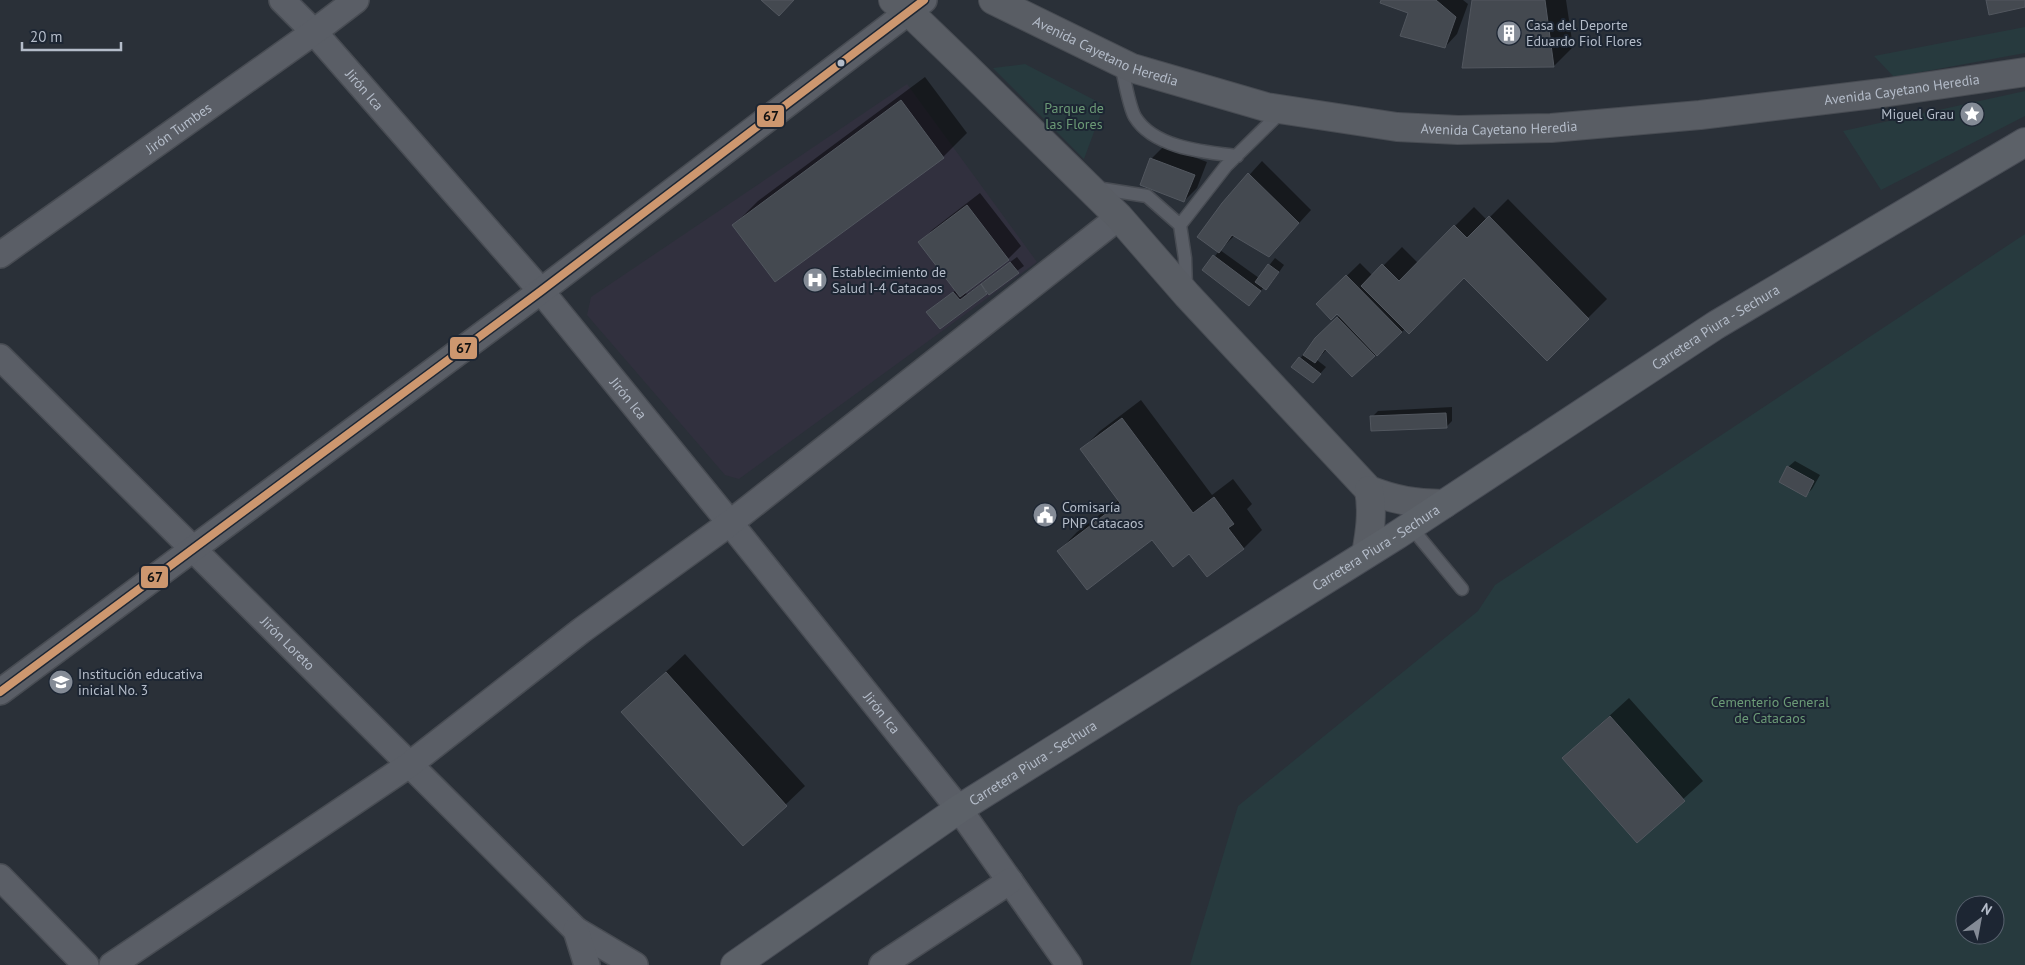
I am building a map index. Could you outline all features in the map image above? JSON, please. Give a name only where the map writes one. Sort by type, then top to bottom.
[{"type":"main road","name":"Avenida Cayetano Heredia","points":[[993,0],[1132,68],[1266,107],[1397,127],[1458,130],[1552,128],[1700,116],[1882,93],[2025,72]]},
{"type":"main road","points":[[908,4],[1119,217],[1187,295],[1369,490],[1390,499],[1410,503],[1444,504]]},
{"type":"main road","name":"Carretera Piura - Sechura","points":[[735,965],[959,809],[1410,526],[1716,325],[2025,142]]},
{"type":"main road","points":[[1366,554],[1372,505],[1369,490]]},
{"type":"street","name":"Jirón Ica","points":[[282,0],[314,32],[541,291],[959,809],[1069,965]]},
{"type":"street","name":"Jirón Tumbes","points":[[0,255],[314,32],[356,0]]},
{"type":"street","points":[[0,692],[541,291],[908,4]]},
{"type":"street","points":[[112,965],[409,765],[582,630],[730,523],[1119,217]]},
{"type":"street","name":"Jirón Loreto","points":[[0,357],[576,930],[635,965]]},
{"type":"street","points":[[0,877],[86,965]]},
{"type":"street","points":[[882,965],[1010,881]]},
{"type":"street","name":"Jirón Loreto","points":[[576,930],[587,965]]},
{"type":"lane","points":[[1120,62],[1134,116],[1150,135],[1197,152],[1237,156]]},
{"type":"lane","points":[[1180,225],[1226,166],[1284,110]]},
{"type":"lane","points":[[1088,187],[1147,196],[1180,225],[1185,258],[1187,295]]},
{"type":"lane","points":[[1410,526],[1462,589]]},
{"type":"shaded area","name":"Establecimiento de Salud I-4 Catacaos","points":[[907,84],[1037,262],[739,479],[725,475],[587,315],[591,297]]},
{"type":"green space","points":[[2025,27],[2025,53],[1894,77],[1874,56]]},
{"type":"green space","name":"Parque de las Flores","points":[[1025,64],[1104,105],[1084,159],[993,68]]},
{"type":"green space","points":[[2025,91],[2025,116],[1881,190],[1843,131]]},
{"type":"green space","name":"Cementerio General de Catacaos","points":[[2025,234],[2025,965],[1190,965],[1238,806],[1478,611],[1495,585]]},
{"type":"building","points":[[761,0],[794,0],[779,16]]},
{"type":"building","points":[[1381,0],[1436,0],[1456,17],[1445,48],[1400,36],[1408,13],[1380,3]]},
{"type":"building","name":"Casa del Deporte Eduardo Fiol Flores","points":[[1472,0],[1545,0],[1554,67],[1462,68]]},
{"type":"building","points":[[1986,0],[2025,0],[2025,7],[1989,15]]},
{"type":"building","points":[[901,100],[944,158],[775,282],[732,225]]},
{"type":"building","points":[[1150,158],[1195,175],[1184,202],[1140,185]]},
{"type":"building","points":[[1248,173],[1299,223],[1269,257],[1232,235],[1219,253],[1197,237],[1222,203]]},
{"type":"building","points":[[967,205],[1009,260],[960,297],[918,242]]},
{"type":"building","points":[[1489,216],[1589,319],[1547,361],[1464,278],[1409,334],[1361,286],[1382,264],[1399,281],[1454,225],[1467,238]]},
{"type":"building","points":[[1213,255],[1261,291],[1249,306],[1202,270]]},
{"type":"building","points":[[1010,262],[1019,273],[989,295],[981,284]]},
{"type":"building","points":[[1268,264],[1279,272],[1266,290],[1255,282]]},
{"type":"building","points":[[1346,275],[1402,332],[1377,356],[1337,314],[1331,320],[1316,304]]},
{"type":"building","points":[[981,284],[987,294],[940,329],[926,312],[953,292],[960,300]]},
{"type":"building","points":[[1337,317],[1375,356],[1352,377],[1325,349],[1315,363],[1303,355],[1315,338]]},
{"type":"building","points":[[1299,357],[1321,374],[1313,383],[1291,367]]},
{"type":"building","points":[[1446,413],[1447,428],[1371,431],[1370,416]]},
{"type":"building","points":[[1122,418],[1193,513],[1214,497],[1234,524],[1228,528],[1244,549],[1207,577],[1189,554],[1173,567],[1152,540],[1087,590],[1057,551],[1120,503],[1080,449]]},
{"type":"building","points":[[1787,466],[1814,481],[1806,497],[1779,482]]},
{"type":"building","points":[[666,672],[787,806],[743,846],[621,712]]},
{"type":"building","points":[[1610,716],[1685,801],[1637,843],[1562,758]]},
{"type":"transit line","name":"67","points":[[0,692],[541,291],[924,0]]},
{"type":"place","name":"Casa del Deporte Eduardo Fiol Flores","points":[[1509,33]]},
{"type":"place","name":"Miguel Grau","points":[[1972,114]]},
{"type":"place","name":"Establecimiento de Salud I-4 Catacaos","points":[[815,280]]},
{"type":"place","name":"Comisaría PNP Catacaos","points":[[1045,515]]},
{"type":"place","name":"Institución educativa inicial No. 3","points":[[61,682]]}]
